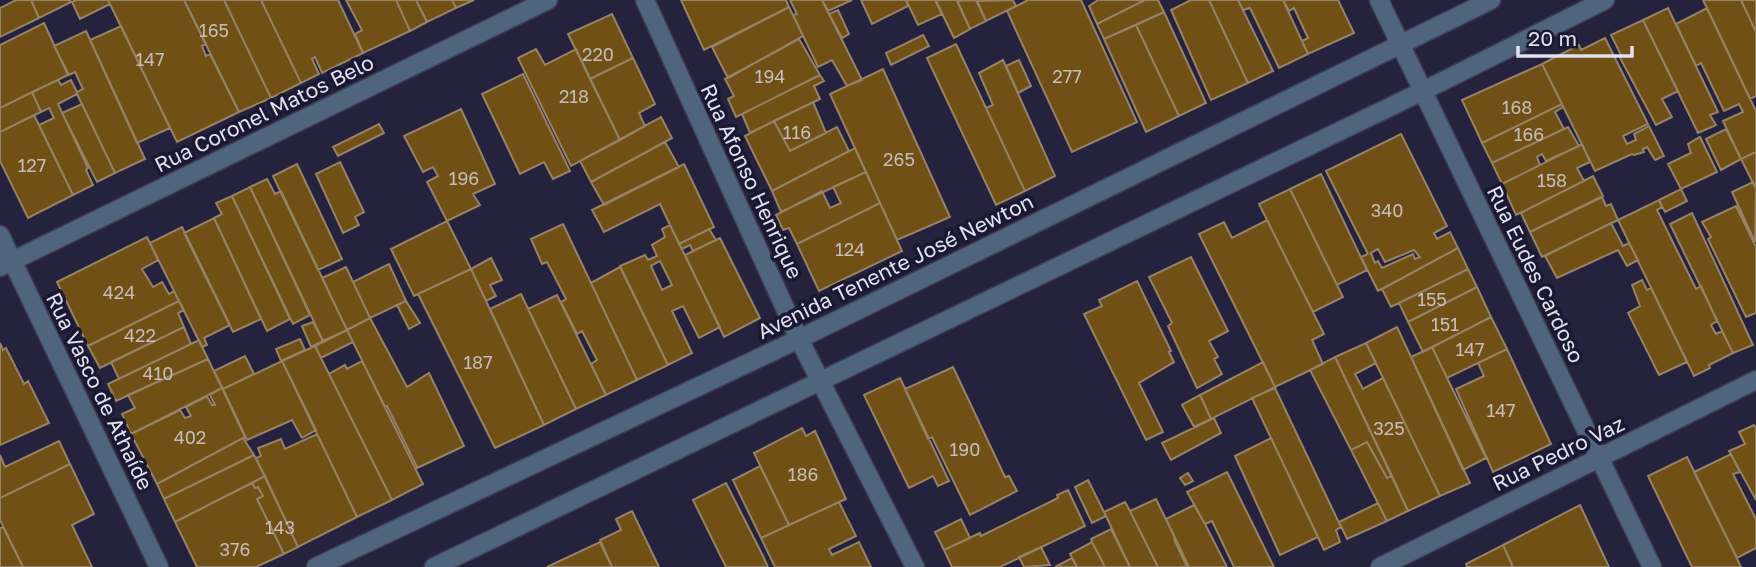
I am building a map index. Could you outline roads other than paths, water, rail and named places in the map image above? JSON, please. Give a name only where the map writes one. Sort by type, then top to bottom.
[{"type":"street","name":"Rua Coronel Matos Belo","points":[[6,264],[548,0]]},
{"type":"street","name":"Rua Afonso Henrique","points":[[645,0],[799,339],[915,567]]},
{"type":"street","name":"Rua Eudes Cardoso","points":[[1379,0],[1652,567]]},
{"type":"street","name":"Avenida Tenente José Newton","points":[[316,567],[799,339],[1491,0]]},
{"type":"street","points":[[434,567],[1423,91],[1605,0]]},
{"type":"street","name":"Rua Vasco de Athaíde","points":[[0,234],[6,264],[159,567]]},
{"type":"street","name":"Rua Pedro Vaz","points":[[1380,567],[1756,380]]}]
